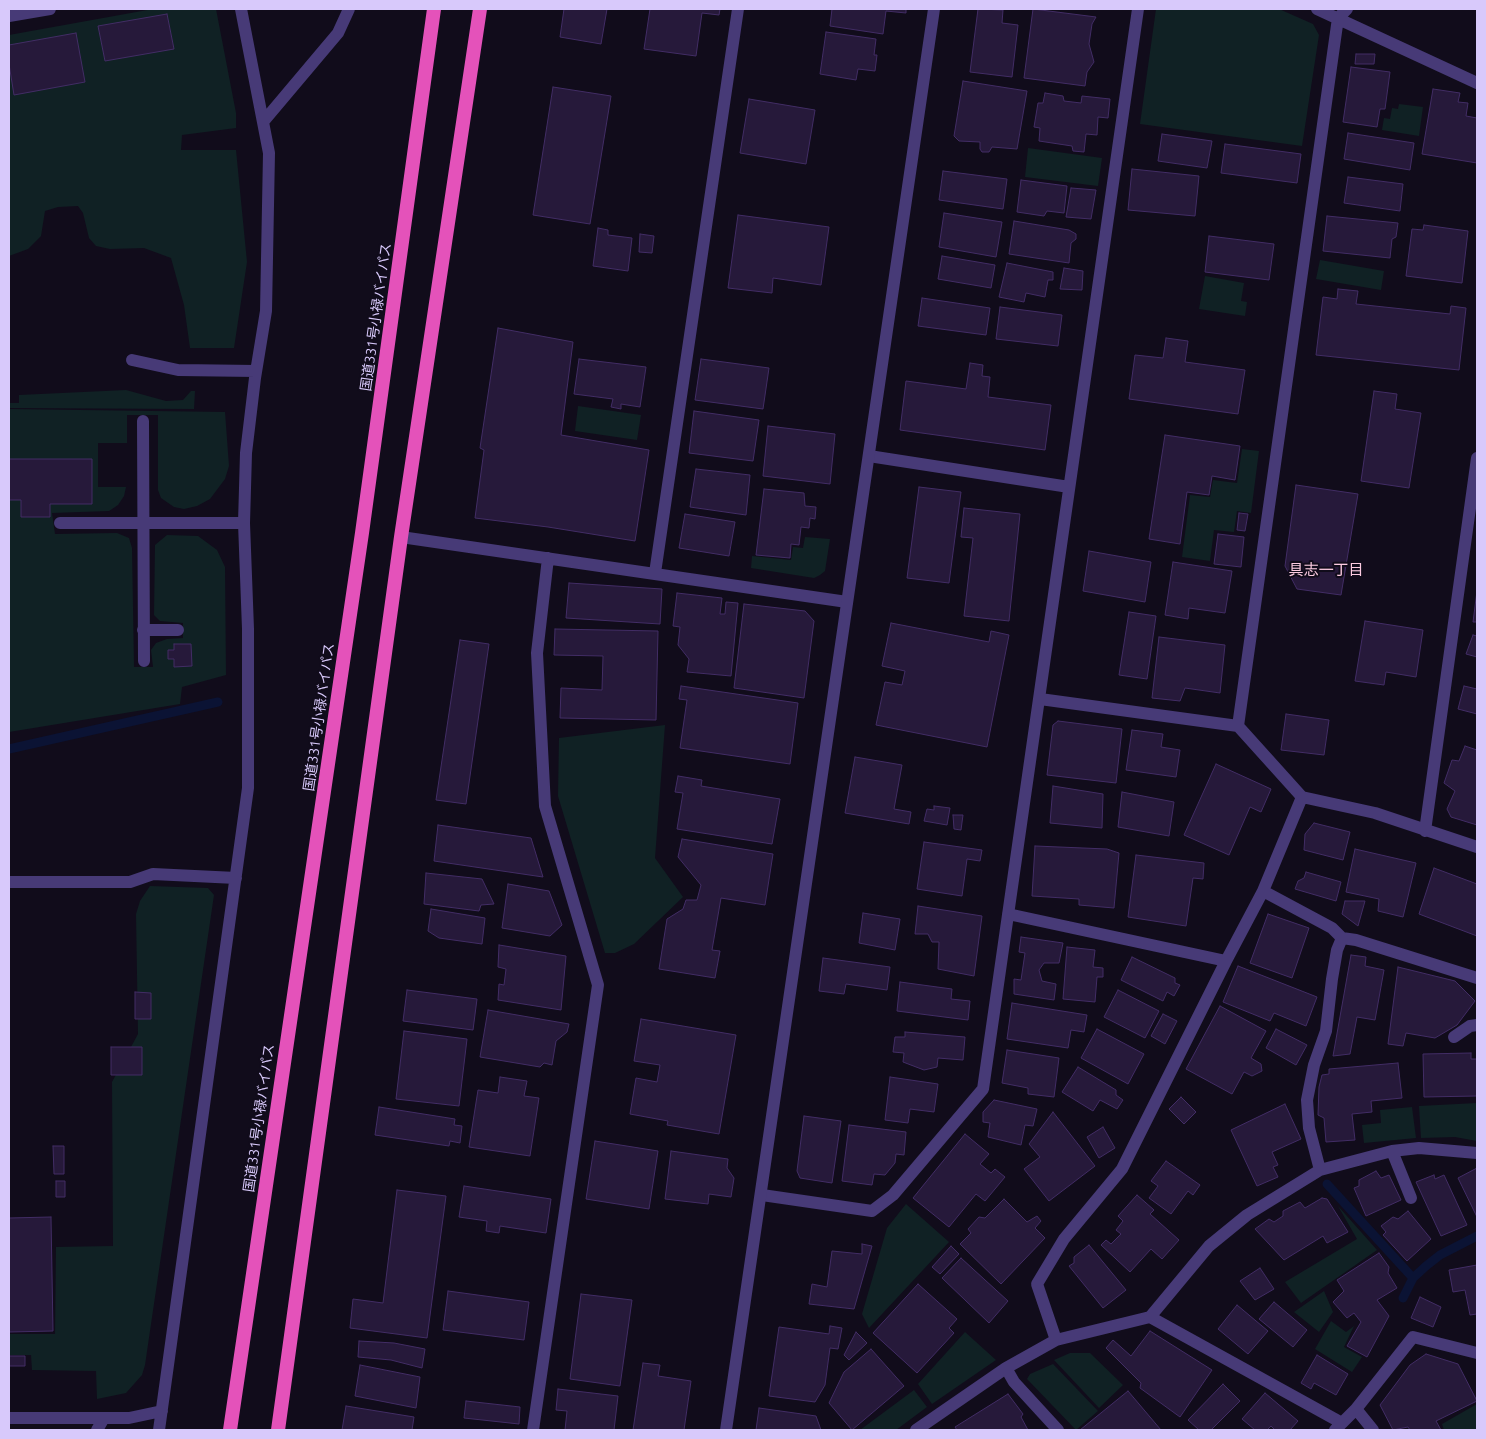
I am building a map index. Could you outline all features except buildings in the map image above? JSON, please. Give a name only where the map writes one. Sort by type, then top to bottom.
[{"type":"highway","name":"国道331号小禄バイパス","points":[[230,1430],[362,533],[434,9]]},
{"type":"highway","points":[[278,1430],[401,537],[480,9]]},
{"type":"street","points":[[9,16],[50,9]]},
{"type":"street","points":[[159,1430],[248,788],[248,629],[244,523],[246,453],[266,311],[270,153],[241,9]]},
{"type":"street","points":[[264,122],[338,33],[350,9]]},
{"type":"street","points":[[655,573],[738,9]]},
{"type":"street","points":[[726,1430],[762,1195],[934,9]]},
{"type":"street","points":[[762,1195],[872,1210],[894,1195],[983,1089],[1138,9]]},
{"type":"street","points":[[1317,9],[1342,14],[1477,82]]},
{"type":"street","points":[[1238,726],[1342,14]]},
{"type":"street","points":[[132,360],[178,370],[256,372]]},
{"type":"street","points":[[143,421],[144,661]]},
{"type":"street","points":[[869,456],[1069,486]]},
{"type":"street","points":[[1425,831],[1477,458]]},
{"type":"street","points":[[60,522],[244,523]]},
{"type":"street","points":[[401,537],[847,602]]},
{"type":"street","points":[[533,1430],[598,986],[545,806],[537,653],[548,558]]},
{"type":"street","points":[[143,630],[178,630]]},
{"type":"street","points":[[1040,699],[1238,726],[1302,797],[1375,813],[1477,847]]},
{"type":"street","points":[[1056,1340],[1037,1284],[1064,1239],[1122,1169],[1226,961],[1264,892],[1302,797]]},
{"type":"street","points":[[9,882],[130,882],[153,874],[236,878]]},
{"type":"street","points":[[1264,892],[1332,928],[1342,938],[1356,940],[1477,978]]},
{"type":"street","points":[[1008,914],[1226,961]]},
{"type":"street","points":[[1320,1170],[1309,1128],[1307,1100],[1314,1065],[1326,1031],[1332,979],[1337,950],[1342,938]]},
{"type":"street","points":[[1454,1037],[1470,1026],[1477,1025]]},
{"type":"street","points":[[916,1430],[1006,1368],[1056,1340],[1150,1317],[1209,1246],[1247,1215],[1320,1170],[1392,1151],[1419,1148],[1477,1153]]},
{"type":"street","points":[[1392,1151],[1411,1198]]},
{"type":"street","points":[[1150,1317],[1339,1427],[1356,1409],[1413,1338],[1477,1353]]},
{"type":"street","points":[[1006,1368],[1014,1382],[1058,1430]]},
{"type":"street","points":[[1356,1409],[1373,1430]]},
{"type":"street","points":[[9,1418],[128,1418],[162,1412]]},
{"type":"street","points":[[98,1430],[104,1418]]},
{"type":"shaded area","points":[[153,9],[216,9],[236,113],[236,128],[182,135],[181,150],[236,150],[247,262],[234,348],[190,348],[184,305],[171,258],[144,248],[110,249],[96,246],[89,238],[83,213],[78,206],[58,207],[45,211],[41,236],[28,249],[9,256],[9,35]]},
{"type":"shaded area","points":[[1156,9],[1279,9],[1313,24],[1319,35],[1302,146],[1140,124]]},
{"type":"shaded area","points":[[1399,104],[1423,107],[1419,136],[1382,130],[1384,118],[1390,119],[1392,108],[1398,109]]},
{"type":"shaded area","points":[[1028,148],[1102,158],[1098,186],[1025,177]]},
{"type":"shaded area","points":[[1320,260],[1384,271],[1381,290],[1316,279]]},
{"type":"shaded area","points":[[1205,276],[1244,283],[1241,301],[1247,302],[1245,316],[1199,309]]},
{"type":"shaded area","points":[[126,390],[166,401],[183,400],[191,391],[195,391],[194,409],[9,408],[9,403],[19,403],[19,395]]},
{"type":"shaded area","points":[[578,406],[641,415],[637,440],[575,431]]},
{"type":"shaded area","points":[[9,409],[225,412],[229,466],[225,479],[210,499],[197,506],[184,509],[174,507],[161,498],[158,490],[158,415],[127,415],[127,443],[98,443],[98,487],[126,487],[124,496],[118,505],[109,511],[52,513],[55,534],[117,533],[129,538],[132,548],[134,667],[153,667],[151,650],[156,643],[167,639],[183,638],[183,623],[160,621],[154,615],[155,545],[167,535],[198,536],[217,550],[225,567],[226,675],[182,687],[180,704],[9,732]]},
{"type":"shaded area","points":[[1242,449],[1259,451],[1251,513],[1237,511],[1234,532],[1214,530],[1210,561],[1182,557],[1190,495],[1210,497],[1213,480],[1237,483]]},
{"type":"shaded area","points":[[805,537],[830,539],[825,571],[820,575],[814,578],[751,568],[752,556],[791,560],[793,547],[803,548]]},
{"type":"shaded area","points":[[665,725],[655,858],[683,897],[634,944],[615,953],[605,953],[558,796],[559,738]]},
{"type":"shaded area","points":[[150,886],[208,888],[214,895],[145,1365],[142,1375],[126,1393],[97,1399],[96,1371],[32,1370],[31,1355],[9,1355],[9,1334],[55,1334],[56,1247],[113,1246],[112,1082],[138,1034],[136,914],[140,901]]},
{"type":"shaded area","points":[[1477,1103],[1477,1141],[1455,1137],[1421,1138],[1419,1106]]},
{"type":"shaded area","points":[[1412,1107],[1416,1138],[1364,1143],[1362,1125],[1381,1123],[1380,1110]]},
{"type":"shaded area","points":[[906,1204],[949,1242],[869,1328],[862,1314],[887,1228]]},
{"type":"shaded area","points":[[1338,1206],[1377,1250],[1301,1303],[1285,1282],[1357,1239]]},
{"type":"shaded area","points":[[1324,1291],[1333,1312],[1319,1332],[1294,1312]]},
{"type":"shaded area","points":[[1331,1321],[1346,1332],[1354,1326],[1344,1347],[1362,1357],[1352,1372],[1315,1349]]},
{"type":"shaded area","points":[[965,1332],[996,1360],[932,1404],[918,1384]]},
{"type":"shaded area","points":[[1070,1353],[1090,1353],[1123,1385],[1099,1408],[1054,1360]]},
{"type":"shaded area","points":[[1053,1364],[1098,1411],[1076,1430],[1027,1379],[1030,1374]]},
{"type":"shaded area","points":[[914,1390],[927,1407],[896,1430],[860,1430]]},
{"type":"shaded area","points":[[1477,1404],[1477,1430],[1444,1430],[1442,1424]]},
{"type":"waterway","points":[[9,749],[218,702]]},
{"type":"waterway","points":[[1327,1184],[1413,1278]]},
{"type":"waterway","points":[[1403,1298],[1413,1278],[1426,1266],[1440,1255],[1477,1236]]},
{"type":"district","name":"具志一丁目","points":[[1326,570]]}]
